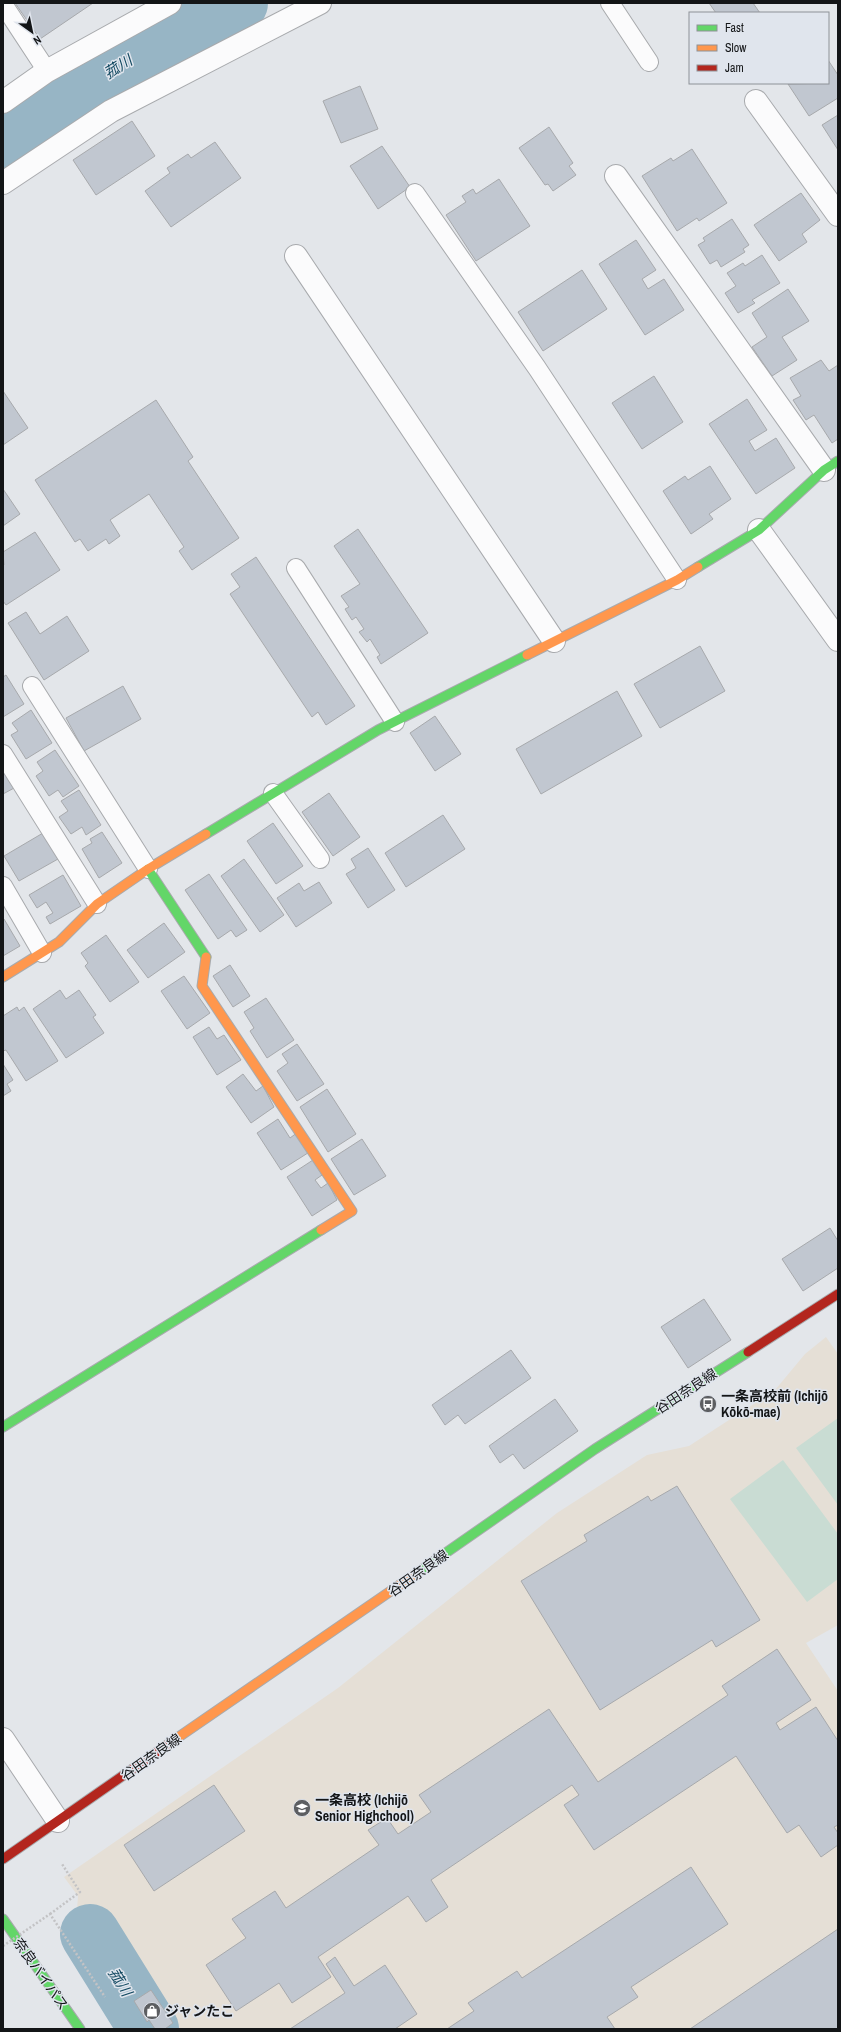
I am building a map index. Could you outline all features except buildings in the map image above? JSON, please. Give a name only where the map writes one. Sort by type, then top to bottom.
[{"type":"main road","points":[[3,977],[59,942],[97,904],[148,869],[273,794],[395,722],[677,580],[759,530],[831,466]]},
{"type":"main road","points":[[3,1427],[352,1211],[202,986],[206,956],[148,869]]},
{"type":"main road","name":"谷田奈良線","points":[[3,1859],[595,1449],[838,1294]]},
{"type":"main road","name":"奈良バイパス","points":[[3,1919],[80,2029]]},
{"type":"street","points":[[3,102],[139,10],[170,3]]},
{"type":"street","points":[[3,183],[111,111],[320,3]]},
{"type":"street","points":[[756,101],[838,215]]},
{"type":"street","points":[[616,176],[831,466]]},
{"type":"street","points":[[296,256],[554,641]]},
{"type":"street","points":[[759,530],[838,640]]},
{"type":"street","points":[[3,1739],[58,1821]]},
{"type":"lane","points":[[610,3],[649,62]]},
{"type":"lane","points":[[3,4],[47,71]]},
{"type":"lane","points":[[415,193],[532,362],[677,580]]},
{"type":"lane","points":[[296,568],[395,722]]},
{"type":"lane","points":[[32,686],[148,869]]},
{"type":"lane","points":[[3,754],[97,904]]},
{"type":"lane","points":[[273,794],[320,859]]},
{"type":"lane","points":[[3,886],[42,953]]},
{"type":"path","points":[[3,1946],[80,1892],[62,1864]]},
{"type":"path","points":[[50,1914],[105,1997]]},
{"type":"shaded area","points":[[826,1337],[838,1354],[838,1625],[806,1643],[838,1691],[838,2029],[144,2029],[145,2026],[76,1924],[78,1896],[64,1877],[338,1688],[557,1513],[647,1455],[689,1446],[775,1390],[805,1354]]},
{"type":"green space","points":[[838,1418],[838,1505],[796,1448]]},
{"type":"green space","points":[[783,1460],[838,1534],[838,1579],[807,1602],[730,1499]]},
{"type":"waterway","name":"菰川","points":[[3,140],[135,56],[238,3]]},
{"type":"waterway","name":"菰川","points":[[90,1934],[149,2029]]},
{"type":"traffic: fast","points":[[698,567],[759,530],[824,470],[838,461]]},
{"type":"traffic: fast","points":[[206,834],[378,730],[527,655]]},
{"type":"traffic: fast","points":[[148,869],[206,957]]},
{"type":"traffic: fast","points":[[3,1427],[321,1230]]},
{"type":"traffic: fast","points":[[414,1575],[595,1449],[748,1352]]},
{"type":"traffic: fast","points":[[3,1919],[80,2029]]},
{"type":"traffic: slow","points":[[527,655],[677,580],[698,567]]},
{"type":"traffic: slow","points":[[3,977],[59,942],[97,904],[148,869],[206,834]]},
{"type":"traffic: slow","points":[[206,957],[202,986],[352,1211],[321,1230]]},
{"type":"traffic: slow","points":[[167,1745],[414,1575]]},
{"type":"traffic: jam","points":[[748,1352],[838,1294]]},
{"type":"traffic: jam","points":[[3,1859],[167,1745]]},
{"type":"place","name":"一条高校前 (Ichijō Kōkō-mae)","points":[[708,1404]]},
{"type":"place","name":"一条高校 (Ichijō Senior Highchool)","points":[[302,1808]]},
{"type":"place","name":"ジャンたこ","points":[[152,2011]]}]
